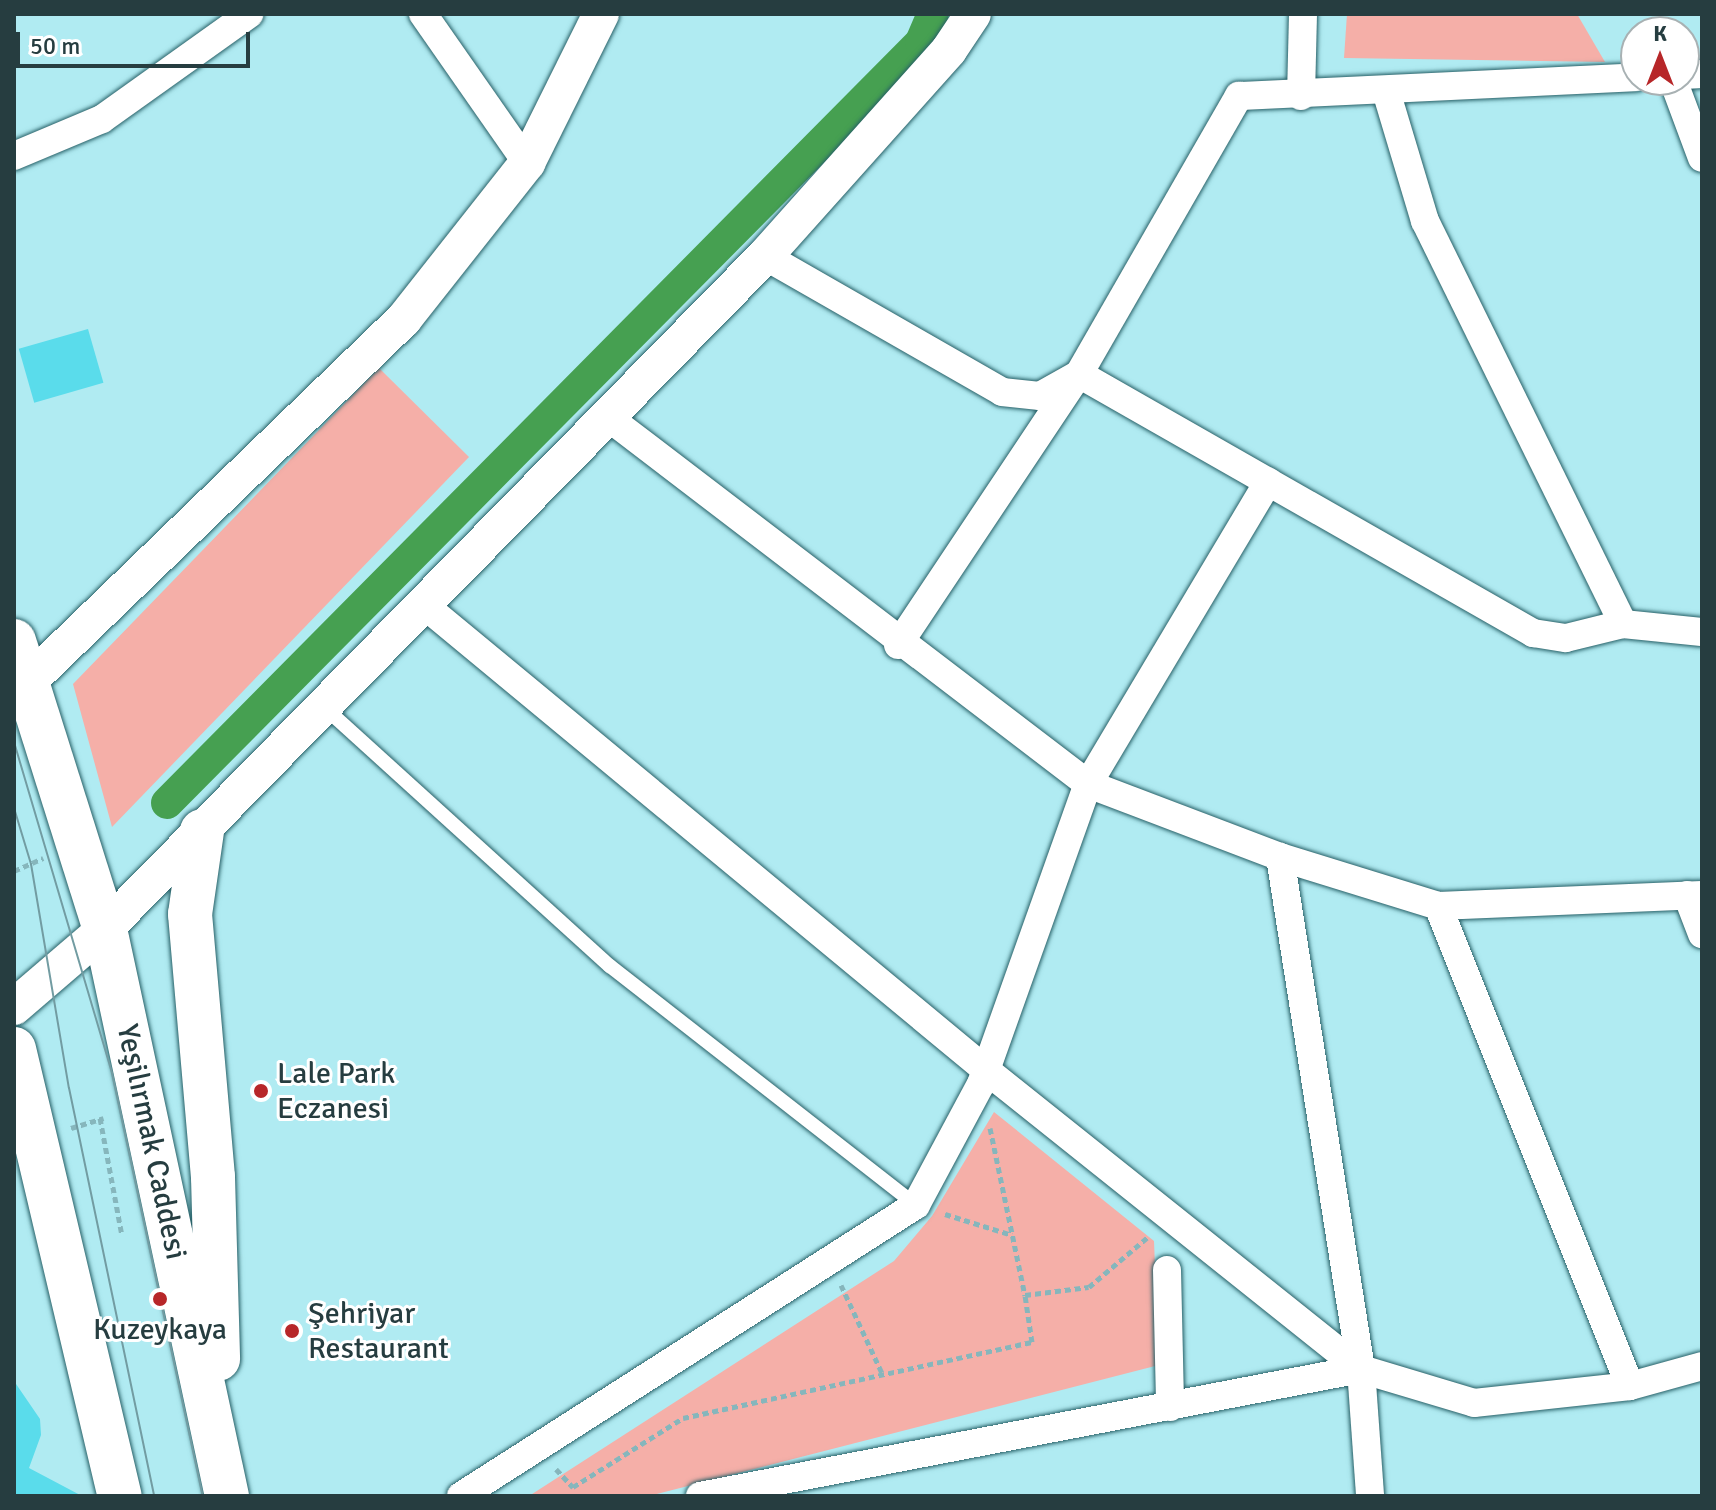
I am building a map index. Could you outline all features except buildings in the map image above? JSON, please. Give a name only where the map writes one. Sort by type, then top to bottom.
[{"type":"main road","name":"Yeşilırmak Caddesi","points":[[14,641],[25,685],[105,929],[224,1485]]},
{"type":"main road","points":[[202,831],[190,914],[213,1177],[224,1485]]},
{"type":"main road","points":[[14,1049],[25,1129],[120,1496]]},
{"type":"street","points":[[14,156],[102,119],[249,14]]},
{"type":"street","points":[[423,14],[527,163]]},
{"type":"street","points":[[25,685],[404,319],[527,163],[601,14]]},
{"type":"street","points":[[14,1007],[105,929],[609,418],[765,256],[949,50],[973,14]]},
{"type":"street","points":[[1301,96],[1303,14]]},
{"type":"street","points":[[898,645],[1079,374],[1239,96],[1301,96],[1620,78]]},
{"type":"street","points":[[1386,91],[1425,221],[1623,624]]},
{"type":"street","points":[[1679,96],[1702,158]]},
{"type":"street","points":[[765,256],[1002,392],[1040,396],[1079,374]]},
{"type":"street","points":[[1079,374],[1533,633],[1566,638],[1623,624],[1702,632]]},
{"type":"street","points":[[609,418],[898,645],[1088,784],[1280,857],[1438,906],[1695,895],[1702,934]]},
{"type":"street","points":[[461,1496],[916,1205],[983,1077],[1088,784],[1268,482]]},
{"type":"street","points":[[424,605],[983,1077],[1171,1218],[1361,1369],[1474,1403],[1630,1386],[1702,1366]]},
{"type":"street","points":[[1280,857],[1361,1369],[1370,1496]]},
{"type":"street","points":[[1438,906],[1630,1386]]},
{"type":"street","points":[[1167,1270],[1170,1407]]},
{"type":"street","points":[[700,1496],[1361,1369]]},
{"type":"lane","points":[[324,707],[610,966],[916,1205]]},
{"type":"path","points":[[538,1447],[573,1487],[683,1418],[1032,1342],[983,1077]]},
{"type":"path","points":[[25,1129],[100,1118],[143,1105]]},
{"type":"path","points":[[100,1118],[122,1235]]},
{"type":"path","points":[[916,1205],[1013,1235]]},
{"type":"path","points":[[1025,1295],[1089,1287],[1171,1218]]},
{"type":"path","points":[[829,1261],[883,1375]]},
{"type":"shaded area","points":[[1347,14],[1577,14],[1605,62],[1344,58]]},
{"type":"shaded area","points":[[379,368],[469,457],[112,827],[73,684]]},
{"type":"shaded area","points":[[994,1112],[1154,1241],[1159,1365],[649,1496],[529,1496],[894,1261],[932,1216]]},
{"type":"waterway","points":[[167,803],[921,42],[933,14]]},
{"type":"tram line","points":[[14,742],[112,1073],[203,1496]]},
{"type":"tram line","points":[[14,808],[31,864],[69,1088],[154,1496]]},
{"type":"place","name":"Lale Park Eczanesi","points":[[261,1091]]},
{"type":"place","name":"Kuzeykaya","points":[[160,1299]]},
{"type":"place","name":"Şehriyar Restaurant","points":[[292,1331]]}]
